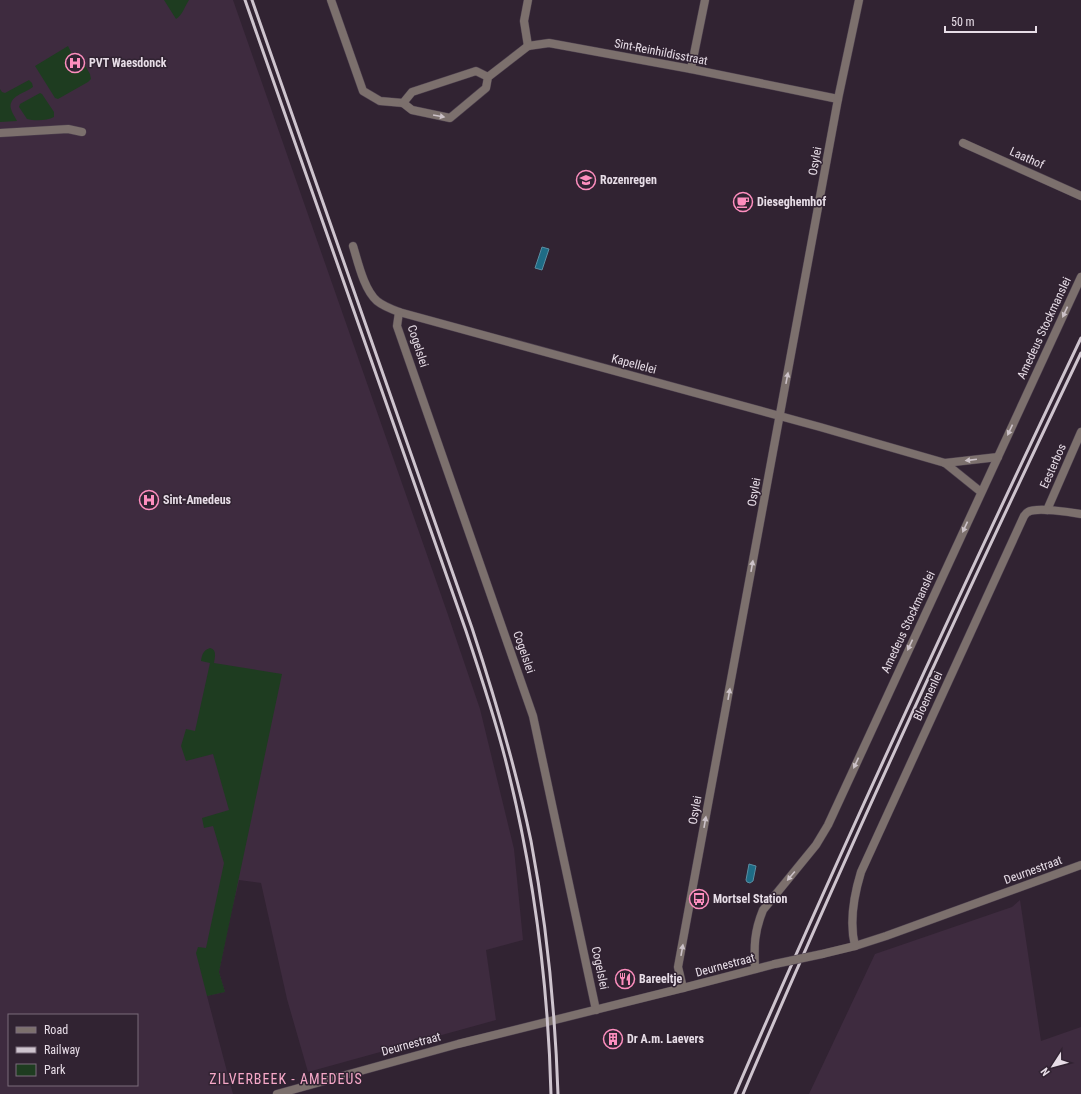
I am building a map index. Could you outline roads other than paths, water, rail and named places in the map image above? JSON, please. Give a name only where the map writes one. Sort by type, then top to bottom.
[{"type":"street","points":[[330,0],[363,91],[380,101],[403,103],[412,92],[476,71],[488,77]]},
{"type":"street","points":[[528,0],[524,21],[528,46]]},
{"type":"street","points":[[691,69],[706,0]]},
{"type":"street","name":"Osylei","points":[[683,988],[678,967],[838,99],[859,0]]},
{"type":"street","name":"Sint-Reinhildisstraat","points":[[403,103],[412,110],[450,118],[486,88],[488,77],[528,46],[549,43],[691,69],[838,99]]},
{"type":"street","points":[[0,133],[29,130],[68,129],[82,132]]},
{"type":"street","name":"Laathof","points":[[963,143],[1081,196]]},
{"type":"street","name":"Kapellelei","points":[[353,246],[367,288],[371,294],[381,304],[399,312],[780,416],[945,464],[981,492]]},
{"type":"street","name":"Amedeus Stockmanslei","points":[[755,969],[755,938],[759,919],[763,910],[816,845],[828,825],[1081,277]]},
{"type":"street","name":"Cogelslei","points":[[399,312],[397,326],[534,716],[596,1010]]},
{"type":"street","name":"Eesterbos","points":[[1047,510],[1081,432]]},
{"type":"street","name":"Kapellelei","points":[[945,464],[998,457]]},
{"type":"street","name":"Bloemenlei","points":[[855,946],[852,929],[855,898],[861,872],[866,859],[1024,516],[1028,511],[1032,510],[1047,510],[1081,514]]},
{"type":"street","name":"Deurnestraat","points":[[277,1094],[458,1044],[775,964],[855,946],[1081,865]]},
{"type":"water","points":[[542,247],[549,249],[542,270],[535,268]]},
{"type":"water","points":[[749,864],[756,866],[753,881],[750,883],[746,880]]},
{"type":"railway","points":[[245,0],[466,631],[501,742],[524,841],[543,967],[551,1094]]},
{"type":"railway","points":[[252,0],[472,628],[489,681],[519,787],[531,841],[542,904],[555,1030],[558,1094]]},
{"type":"railway","points":[[735,1094],[819,903],[905,714],[1081,338]]},
{"type":"railway","points":[[743,1094],[824,908],[908,722],[1081,353]]},
{"type":"place","name":"PVT Waesdonck","points":[[75,63]]},
{"type":"place","name":"Rozenregen","points":[[586,180]]},
{"type":"place","name":"Dieseghemhof","points":[[743,202]]},
{"type":"place","name":"Sint-Amedeus","points":[[149,500]]},
{"type":"place","name":"Mortsel Station","points":[[699,899]]},
{"type":"place","name":"Bareeltje","points":[[625,979]]},
{"type":"place","name":"Dr A.m. Laevers","points":[[613,1039]]},
{"type":"district","name":"ZILVERBEEK - AMEDEUS","points":[[286,1079]]}]
